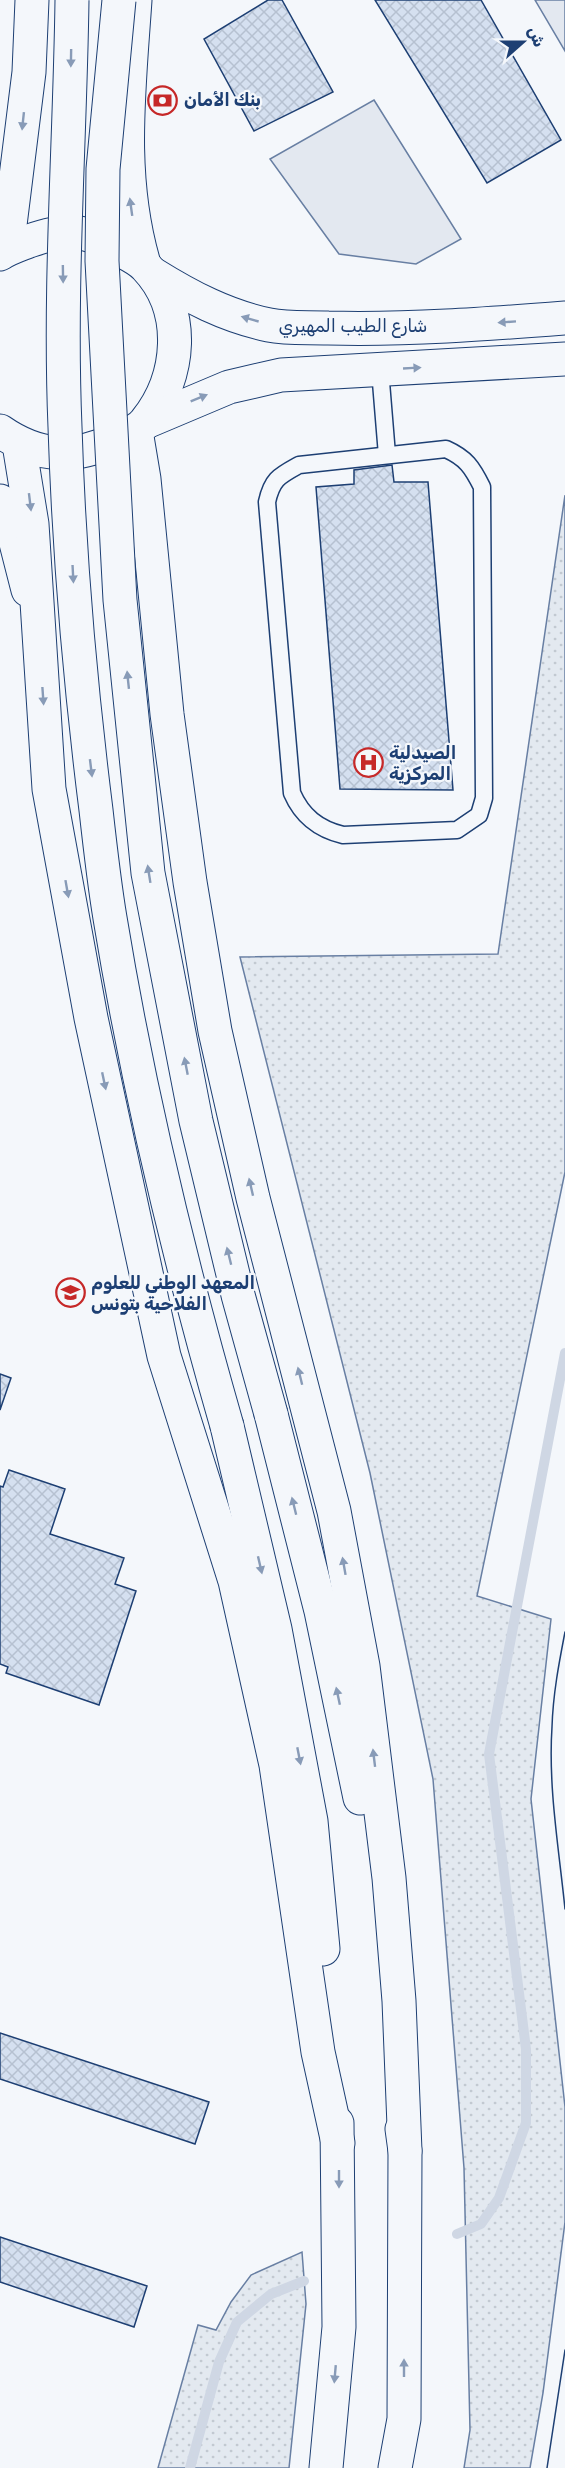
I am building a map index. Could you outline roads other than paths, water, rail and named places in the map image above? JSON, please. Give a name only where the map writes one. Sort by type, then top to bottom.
[{"type":"main road","points":[[3,252],[29,72],[32,0]]},
{"type":"main road","points":[[72,0],[63,262],[64,427],[75,603],[88,748],[109,916],[146,1104],[198,1327],[227,1426],[275,1629],[311,1821],[332,2038],[338,2143],[339,2327],[326,2464]]},
{"type":"main road","points":[[119,0],[103,169],[102,261],[120,600],[148,873],[196,1120],[238,1294],[321,1611],[367,1833],[405,2151]]},
{"type":"main road","points":[[135,0],[126,137],[130,200],[136,236],[148,269],[170,306],[176,342],[170,378],[141,427],[167,714],[190,882],[215,1031],[254,1198],[334,1511],[363,1666],[389,1878],[399,2001],[405,2151],[403,2468]]},
{"type":"main road","name":"شارع الطيب المهيري","points":[[3,252],[57,231],[93,235],[194,300],[271,326],[363,329],[458,326],[565,318]]},
{"type":"main road","points":[[10,437],[55,454],[92,451],[196,399],[253,380],[281,375],[565,359]]},
{"type":"main road","points":[[10,437],[32,524],[49,789],[91,1018],[164,1356],[235,1581],[276,1765],[318,2052],[338,2143]]},
{"type":"main road","points":[[0,501],[14,535],[38,632]]},
{"type":"main road","points":[[395,2468],[404,2419]]},
{"type":"lane","points":[[380,369],[387,455]]},
{"type":"lane","points":[[446,449],[462,456],[475,472],[482,487],[484,798],[480,815],[457,830],[343,835],[327,831],[310,820],[298,807],[292,793],[267,502],[270,486],[280,475],[299,465],[387,455],[446,449]]},
{"type":"waterway","points":[[457,2234],[481,2224],[499,2198],[526,2123],[526,2049],[489,1754],[565,1353]]},
{"type":"waterway","points":[[190,2468],[219,2362],[237,2322],[271,2294],[304,2281]]},
{"type":"tram line","points":[[565,1632],[555,1691],[551,1750],[555,1818],[565,1909]]},
{"type":"tram line","points":[[547,2468],[565,2350]]},
{"type":"place","name":"بنك الأمان","points":[[163,100]]},
{"type":"place","name":"الصيدلية المركزية","points":[[368,763]]},
{"type":"place","name":"المعهد الوطني للعلوم الفلاحية بتونس","points":[[70,1293]]}]
